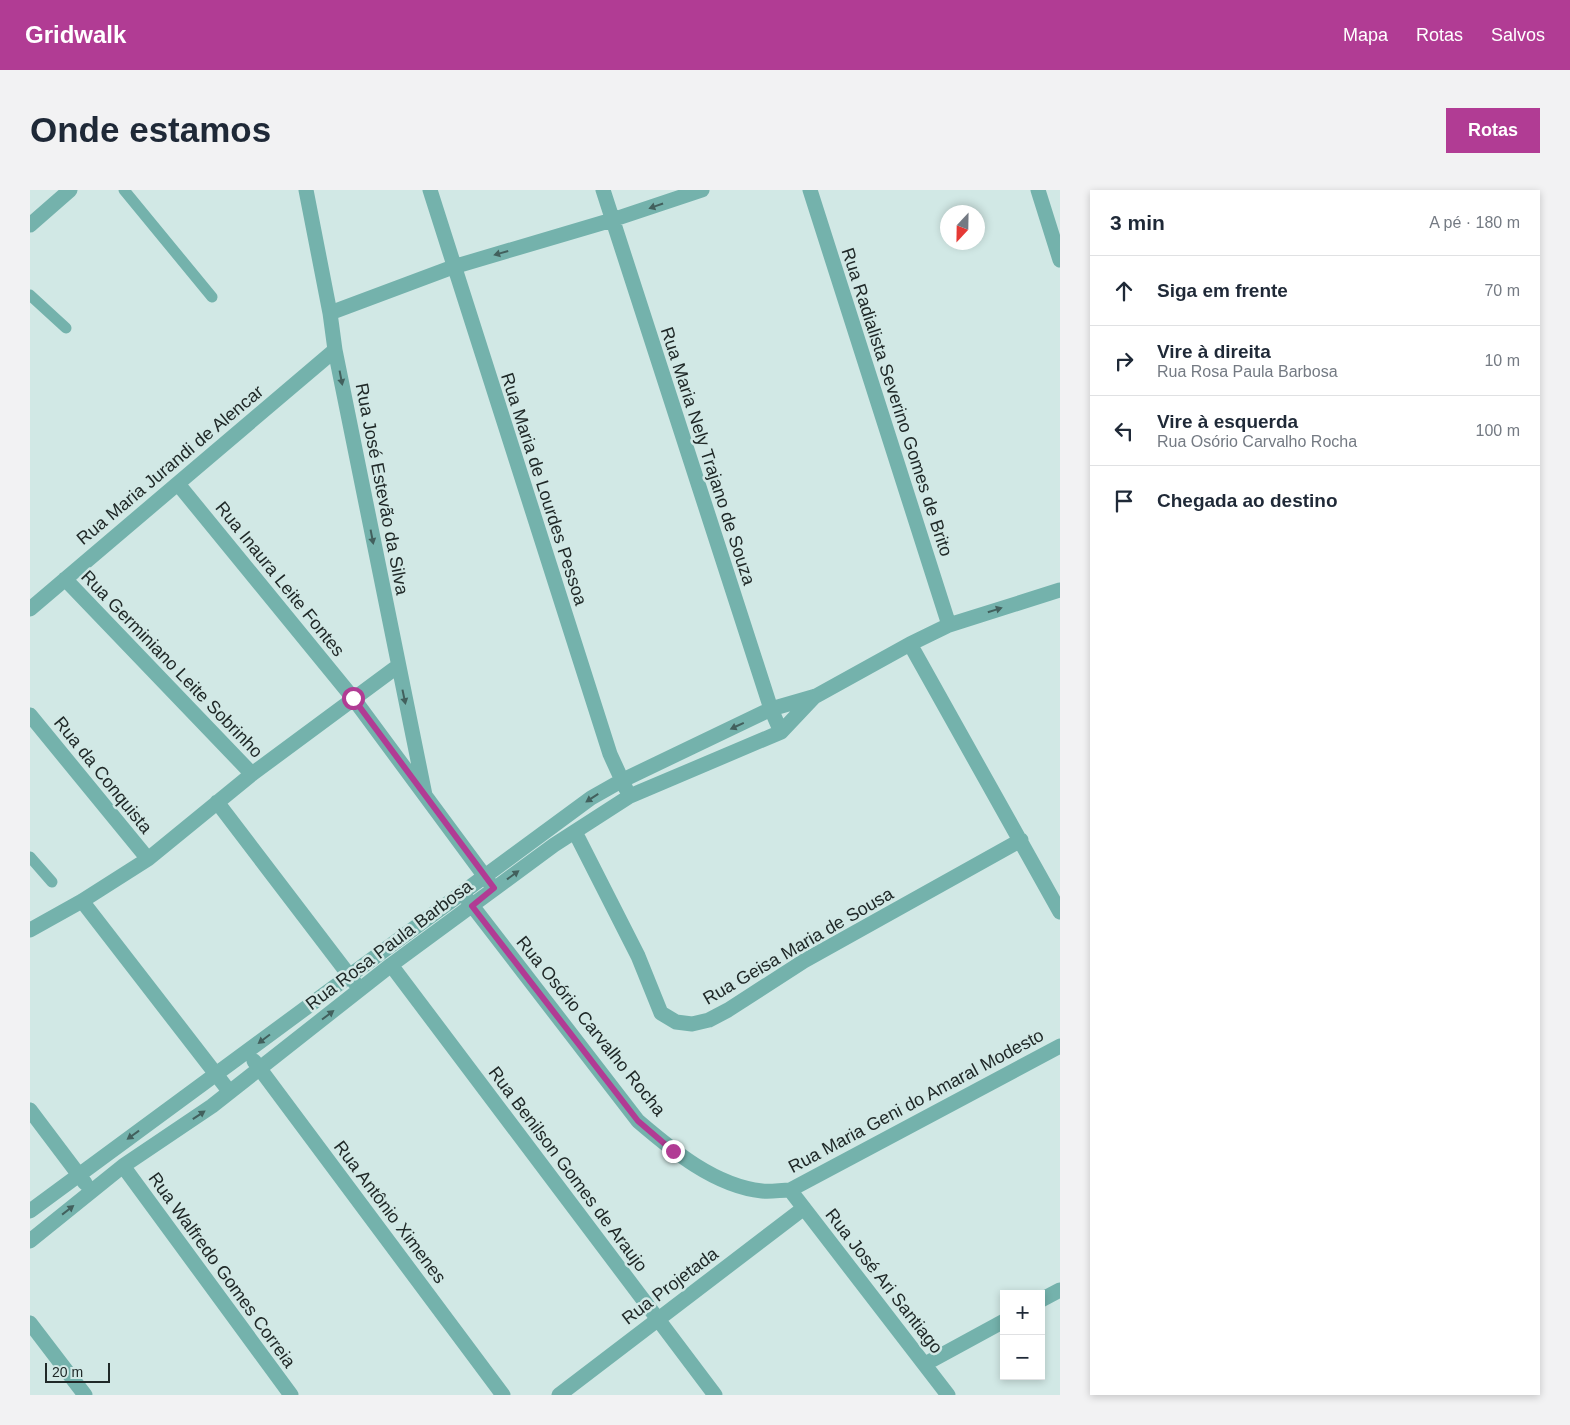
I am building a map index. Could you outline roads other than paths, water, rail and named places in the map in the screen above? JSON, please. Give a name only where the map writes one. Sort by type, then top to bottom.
[{"type":"street","points":[[30,225],[70,190]]},
{"type":"street","name":"Rua José Estevão da Silva","points":[[306,190],[330,312],[335,350],[425,795]]},
{"type":"street","name":"Rua Maria de Lourdes Pessoa","points":[[430,190],[607,747],[621,781],[630,796]]},
{"type":"street","name":"Rua Maria Nely Trajano de Souza","points":[[603,190],[771,710],[782,732]]},
{"type":"street","points":[[330,312],[453,267],[612,220],[702,190]]},
{"type":"street","name":"Rua Radialista Severino Gomes de Brito","points":[[810,190],[949,625]]},
{"type":"street","points":[[1038,190],[1060,260]]},
{"type":"street","name":"Rua Maria Jurandi de Alencar","points":[[30,609],[335,350]]},
{"type":"street","name":"Rua Inaura Leite Fontes","points":[[178,484],[353,698],[494,888]]},
{"type":"street","name":"Rua Germiniano Leite Sobrinho","points":[[65,579],[252,774]]},
{"type":"street","name":"Rua Rosa Paula Barbosa","points":[[30,1212],[484,875],[591,798],[621,781],[771,710],[816,696],[910,644],[949,625],[1060,590]]},
{"type":"street","points":[[910,644],[1060,912]]},
{"type":"street","points":[[30,930],[82,901],[148,858],[252,774],[398,666]]},
{"type":"street","name":"Rua Rosa Paula Barbosa","points":[[30,1241],[123,1166],[212,1106],[391,965],[554,844],[630,796],[782,732],[816,696]]},
{"type":"street","name":"Rua da Conquista","points":[[30,715],[148,858]]},
{"type":"street","points":[[217,802],[350,974],[360,990]]},
{"type":"street","name":"Rua Geisa Maria de Sousa","points":[[575,832],[638,956],[661,1013],[676,1022],[692,1024],[709,1020],[728,1010],[804,961],[1021,840]]},
{"type":"street","name":"Rua Osório Carvalho Rocha","points":[[462,892],[638,1121],[673,1151],[711,1173],[739,1186],[763,1191],[790,1190]]},
{"type":"street","points":[[82,901],[229,1091]]},
{"type":"street","name":"Rua Benilson Gomes de Araujo","points":[[391,965],[656,1320],[715,1395]]},
{"type":"street","name":"Rua Maria Geni do Amaral Modesto","points":[[790,1190],[1060,1046]]},
{"type":"street","name":"Rua Antônio Ximenes","points":[[247,1052],[503,1395]]},
{"type":"street","points":[[30,1110],[92,1191]]},
{"type":"street","name":"Rua Walfredo Gomes Correia","points":[[123,1166],[291,1395]]},
{"type":"street","name":"Rua José Ari Santiago","points":[[790,1190],[948,1395]]},
{"type":"street","name":"Rua Projetada","points":[[559,1395],[804,1208]]},
{"type":"street","points":[[1045,1298],[1060,1290]]},
{"type":"street","points":[[925,1364],[1000,1322]]},
{"type":"street","points":[[30,1323],[85,1395]]},
{"type":"lane","points":[[124,190],[212,297]]},
{"type":"lane","points":[[30,295],[66,328]]},
{"type":"lane","points":[[30,857],[52,882]]}]
